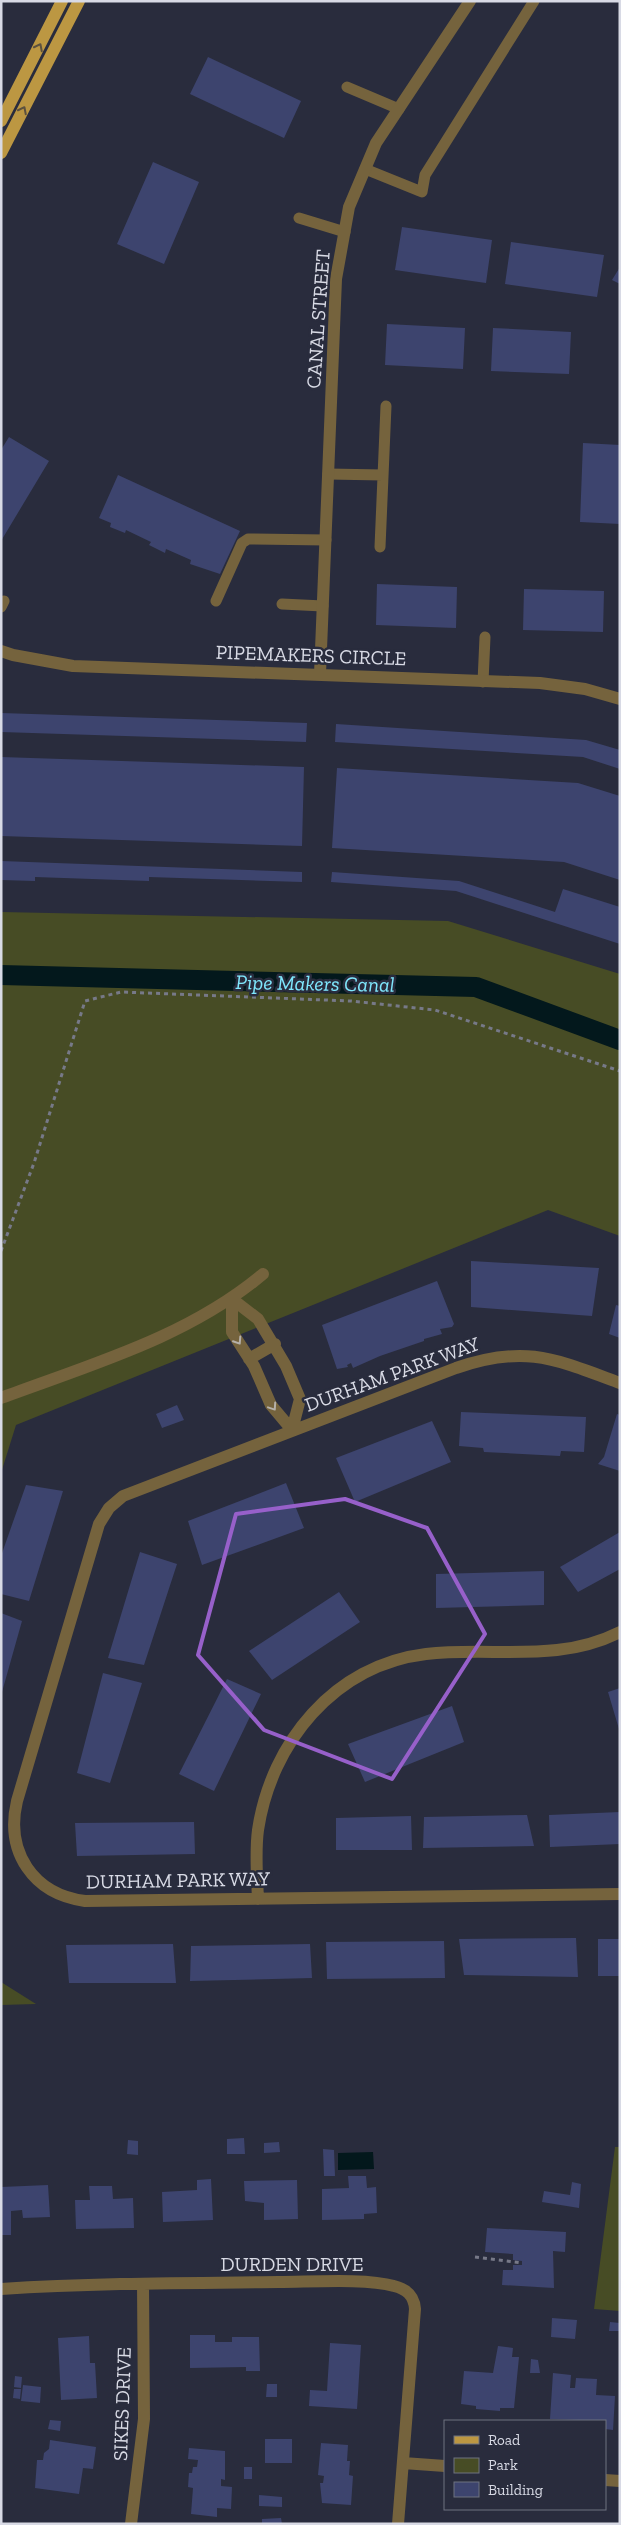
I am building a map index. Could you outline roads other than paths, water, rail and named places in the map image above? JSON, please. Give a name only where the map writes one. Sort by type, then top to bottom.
[{"type":"main road","points":[[1,122],[62,1]]},
{"type":"main road","points":[[1,153],[79,1]]},
{"type":"street","name":"CANAL STREET","points":[[320,674],[336,279],[349,207],[376,144],[470,1]]},
{"type":"street","name":"PIPEMAKERS CIRCLE","points":[[1,651],[73,666],[540,683],[585,690],[620,699]]},
{"type":"street","points":[[1,1398],[168,1334],[204,1317],[232,1299],[263,1274]]},
{"type":"street","name":"DURHAM PARK WAY","points":[[232,1299],[258,1319],[275,1344],[300,1398],[292,1430]]},
{"type":"street","name":"DURHAM PARK WAY","points":[[232,1299],[232,1332],[249,1359],[271,1405],[292,1430]]},
{"type":"street","points":[[249,1359],[275,1344]]},
{"type":"street","name":"DURHAM PARK WAY","points":[[620,1383],[577,1367],[538,1357],[500,1356],[456,1368],[292,1430],[134,1490],[115,1502],[104,1515],[13,1814],[14,1839],[25,1863],[40,1883],[59,1896],[85,1901],[620,1894]]},
{"type":"street","points":[[258,1899],[258,1833],[270,1781],[285,1748],[305,1720],[344,1686],[375,1668],[417,1656],[558,1652],[598,1641],[620,1632]]},
{"type":"street","name":"DURDEN DRIVE","points":[[1,2289],[143,2284],[374,2283],[394,2286],[407,2292],[413,2300],[415,2309],[398,2524]]},
{"type":"street","name":"SIKES DRIVE","points":[[131,2524],[144,2419],[143,2284]]},
{"type":"street","points":[[403,2463],[444,2466]]},
{"type":"street","points":[[606,2480],[620,2481]]},
{"type":"lane","points":[[365,169],[422,192],[425,174],[534,1]]},
{"type":"lane","points":[[347,87],[399,109]]},
{"type":"lane","points":[[299,218],[345,232]]},
{"type":"lane","points":[[380,547],[386,406]]},
{"type":"lane","points":[[328,474],[383,475]]},
{"type":"lane","points":[[216,601],[242,543],[248,539],[326,540]]},
{"type":"lane","points":[[282,604],[323,606]]},
{"type":"lane","points":[[484,682],[485,637]]},
{"type":"waterway","name":"Pipe Makers Canal","points":[[1,975],[476,987],[620,1040]]}]
